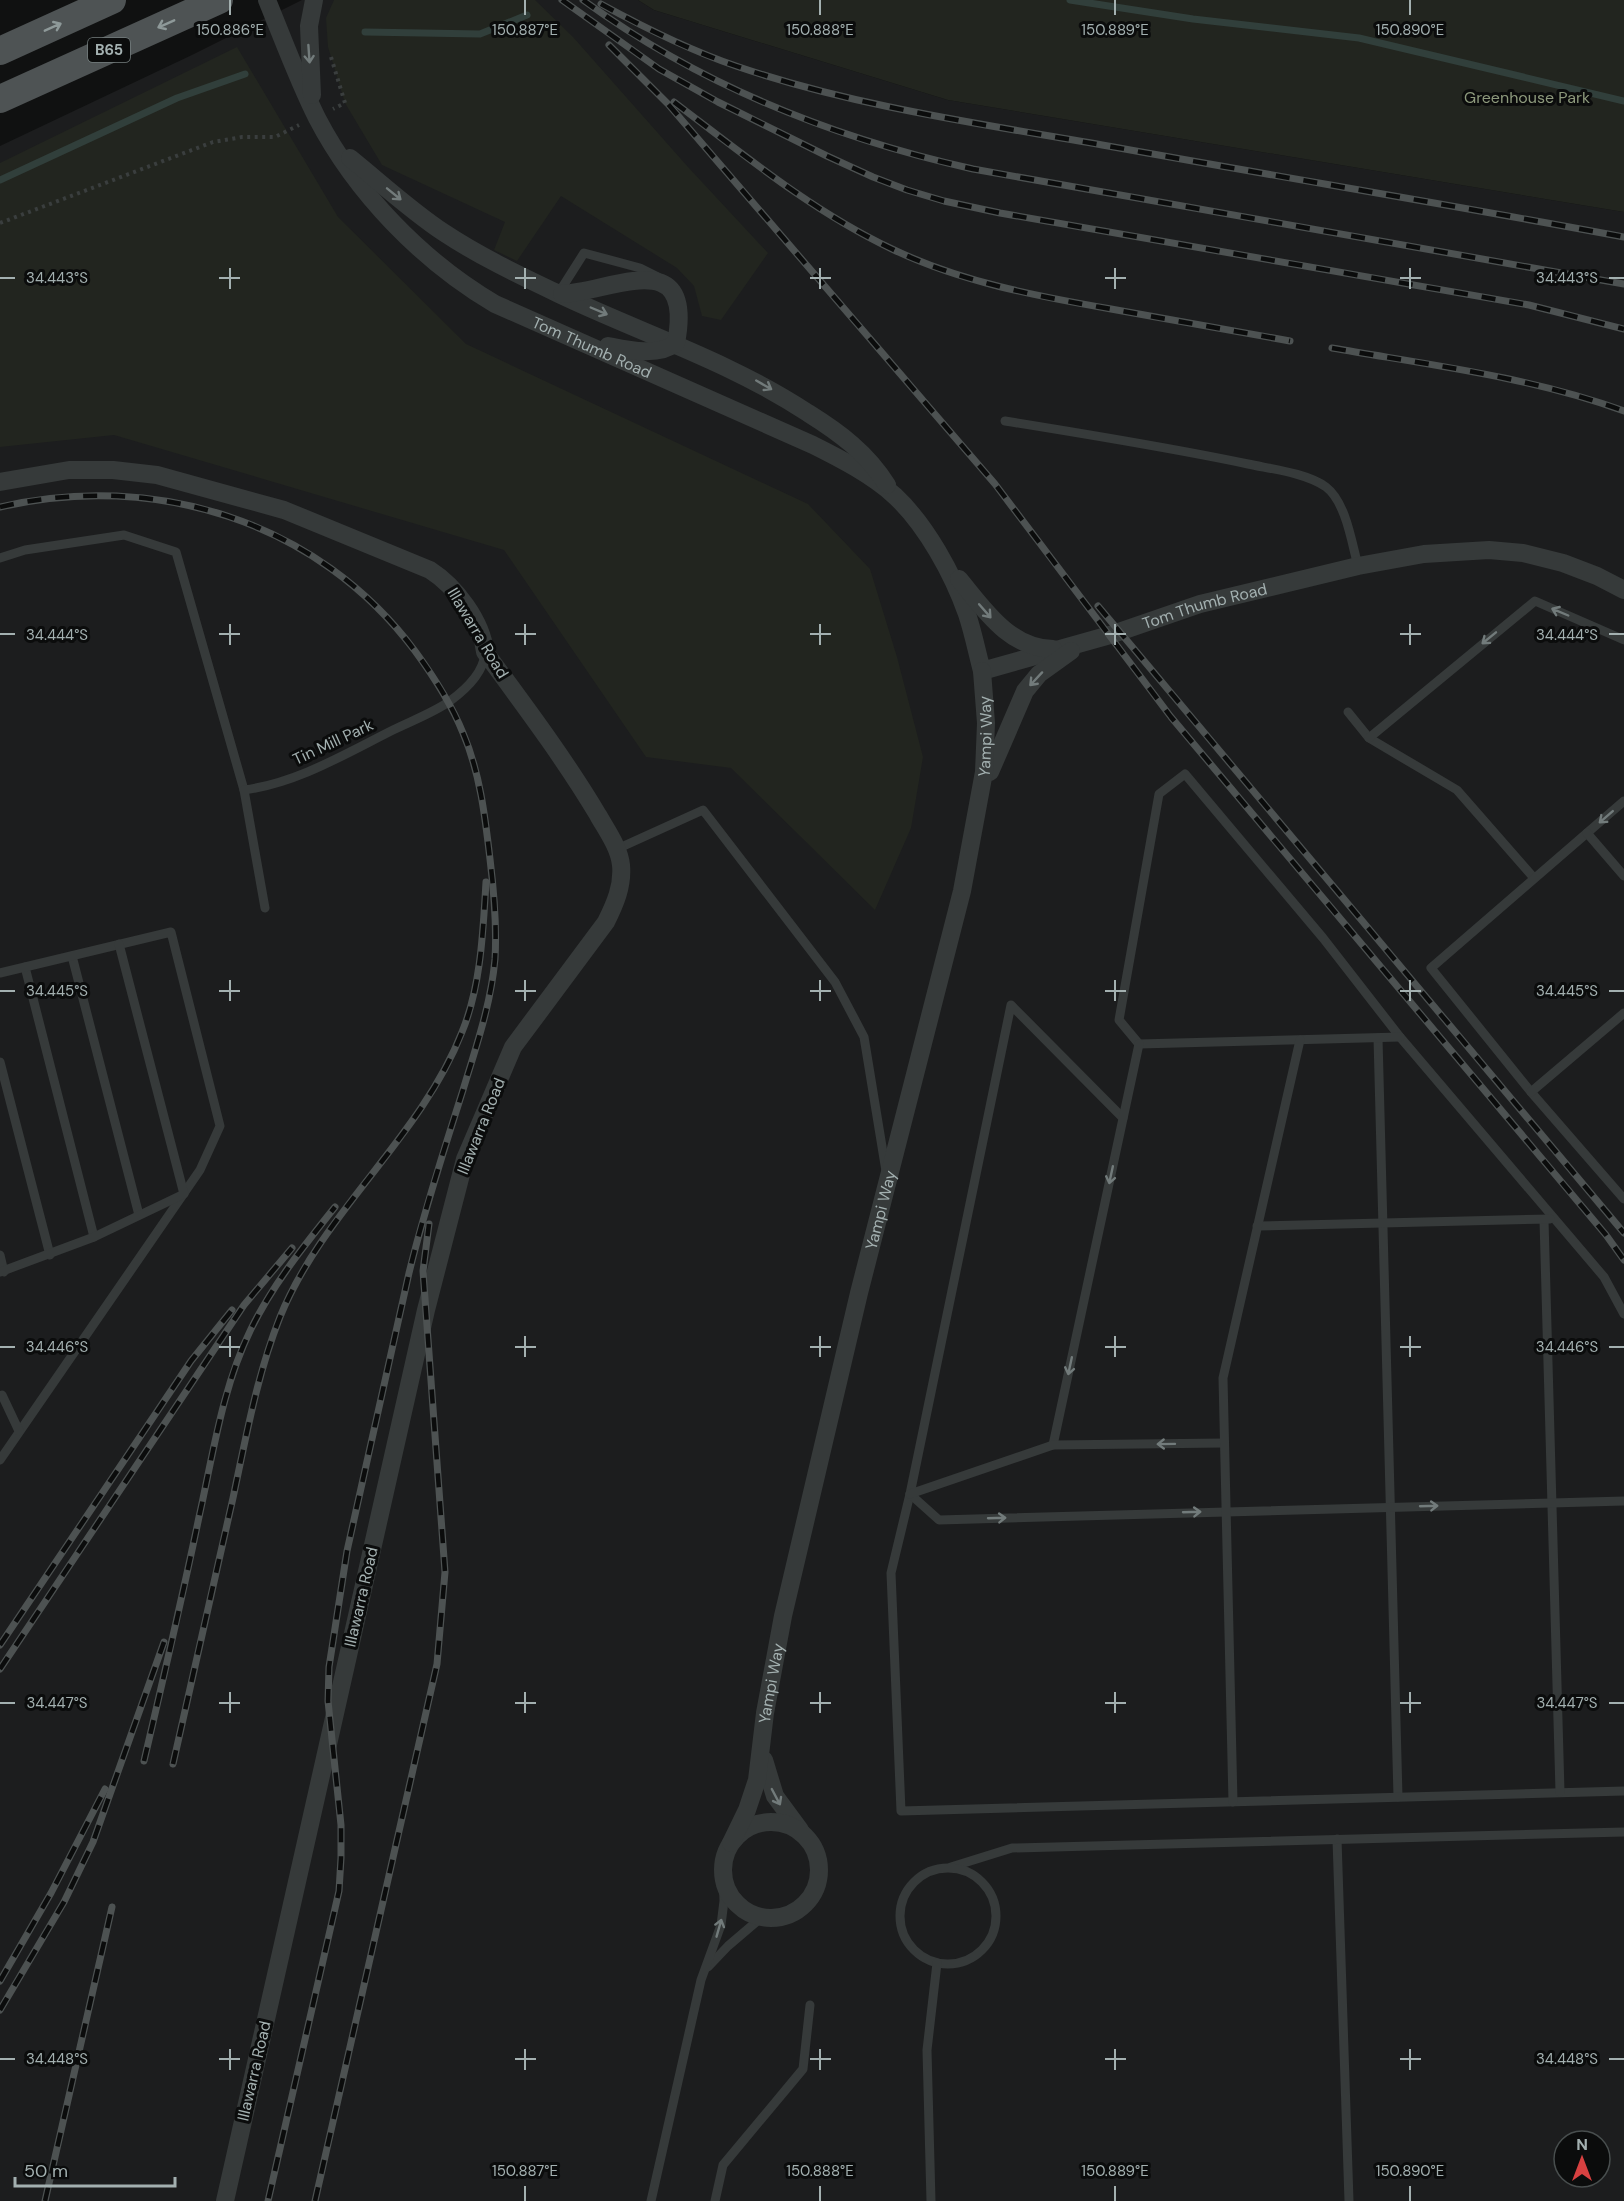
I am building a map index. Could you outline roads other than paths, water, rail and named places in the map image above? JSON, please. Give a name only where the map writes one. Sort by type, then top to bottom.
[{"type":"main road","name":"B65","points":[[0,51],[112,0]]},
{"type":"main road","name":"B65","points":[[0,99],[219,0]]},
{"type":"street","name":"Tom Thumb Road","points":[[267,0],[315,113],[333,144],[386,215],[432,261],[495,304],[813,445],[839,458],[893,494]]},
{"type":"street","name":"Tom Thumb Road","points":[[314,0],[310,16],[309,44],[315,113]]},
{"type":"street","name":"Tom Thumb Road","points":[[333,144],[441,231],[468,248],[559,294],[676,343],[759,382],[829,427],[867,457],[893,494],[915,518],[935,549],[961,598],[982,671],[1082,643],[1200,604],[1358,566],[1424,554],[1489,550],[1523,553],[1563,563],[1597,576],[1624,590]]},
{"type":"street","points":[[557,332],[631,350],[658,351],[676,343],[679,323],[674,295],[665,285],[657,281],[642,279],[624,281],[591,291],[559,294]]},
{"type":"street","name":"Illawarra Road","points":[[0,482],[69,470],[113,470],[157,475],[284,510],[411,560],[441,577],[457,593],[467,608],[486,651],[571,770],[617,849],[621,865],[620,887],[606,922],[513,1047],[465,1159],[426,1310],[225,2201]]},
{"type":"street","points":[[935,549],[986,611],[1012,636],[1036,647],[1062,649]]},
{"type":"street","points":[[979,800],[1004,736],[1026,691],[1039,674],[1082,643]]},
{"type":"street","name":"Yampi Way","points":[[723,1873],[723,1863],[754,1791],[760,1767],[767,1704],[783,1616],[859,1293],[962,891],[979,800],[986,744],[982,671]]},
{"type":"street","name":"Yampi Way","points":[[762,1746],[766,1772],[775,1796],[808,1839],[818,1859],[818,1881],[808,1901],[795,1912],[779,1917],[762,1917]]},
{"type":"street","points":[[731,1843],[747,1828],[768,1822],[790,1826],[808,1839]]},
{"type":"street","points":[[723,1873],[724,1884],[735,1902],[743,1910],[762,1917]]},
{"type":"lane","points":[[559,294],[584,253],[640,268],[653,274],[664,281],[674,295]]},
{"type":"lane","points":[[1005,421],[1217,458],[1289,473],[1318,482],[1338,500],[1358,566]]},
{"type":"lane","points":[[0,558],[25,550],[124,535],[176,552],[244,790],[265,908]]},
{"type":"lane","points":[[1369,738],[1534,601],[1624,640]]},
{"type":"lane","name":"Tin Mill Park","points":[[244,790],[262,788],[317,768],[449,702],[473,679],[484,660],[486,651]]},
{"type":"lane","points":[[1348,712],[1369,738],[1458,790],[1534,878]]},
{"type":"lane","points":[[1139,1044],[1119,1020],[1159,794],[1185,774],[1323,938],[1400,1037],[1604,1277],[1624,1314]]},
{"type":"lane","points":[[1624,801],[1431,968],[1531,1092],[1624,1199]]},
{"type":"lane","points":[[617,849],[703,810],[835,982],[864,1037],[887,1180]]},
{"type":"lane","points":[[1587,833],[1624,876]]},
{"type":"lane","points":[[0,973],[171,932],[220,1126],[200,1170],[0,1460]]},
{"type":"lane","points":[[119,944],[184,1194]]},
{"type":"lane","points":[[72,956],[139,1215]]},
{"type":"lane","points":[[25,967],[94,1237]]},
{"type":"lane","points":[[1123,1118],[1011,1005],[910,1494],[891,1573],[901,1811],[1624,1791]]},
{"type":"lane","points":[[1531,1092],[1624,1013]]},
{"type":"lane","points":[[1139,1044],[1400,1037]]},
{"type":"lane","points":[[1378,1038],[1398,1797]]},
{"type":"lane","points":[[1233,1802],[1223,1378],[1300,1040]]},
{"type":"lane","points":[[1053,1445],[1139,1044]]},
{"type":"lane","points":[[0,1062],[50,1255]]},
{"type":"lane","points":[[0,1255],[2,1272],[94,1237],[184,1194]]},
{"type":"lane","points":[[1257,1226],[1556,1219]]},
{"type":"lane","points":[[1544,1220],[1560,1792]]},
{"type":"lane","points":[[1,1394],[19,1431]]},
{"type":"lane","points":[[910,1494],[1053,1445],[1224,1443]]},
{"type":"lane","points":[[910,1494],[939,1520],[1624,1501]]},
{"type":"lane","points":[[951,1867],[966,1871],[980,1879],[991,1891],[997,1906],[997,1923],[992,1938],[982,1951],[969,1960],[953,1964],[937,1963],[924,1958],[912,1949],[904,1937],[900,1923],[900,1909],[904,1896],[923,1874],[1012,1848],[1624,1832]]},
{"type":"lane","points":[[1337,1839],[1349,2201]]},
{"type":"lane","name":"Yampi Way","points":[[651,2201],[701,1980],[721,1925],[724,1901],[723,1873]]},
{"type":"lane","name":"Yampi Way","points":[[701,1980],[719,1955],[762,1917]]},
{"type":"lane","points":[[931,2201],[927,2050],[937,1963]]},
{"type":"lane","points":[[715,2201],[723,2165],[803,2069],[810,2005]]},
{"type":"waterway","points":[[1070,0],[1193,19],[1359,38],[1624,101]]},
{"type":"waterway","points":[[365,32],[480,34],[527,15]]},
{"type":"waterway","points":[[0,180],[177,98],[245,74]]},
{"type":"railway","points":[[562,0],[659,69],[718,102],[827,156],[907,190],[1000,213],[1529,305],[1624,329]]},
{"type":"railway","points":[[583,0],[674,58],[721,83],[819,124],[921,156],[973,169],[1624,284]]},
{"type":"railway","points":[[601,4],[667,38],[719,60],[781,80],[873,104],[1624,237]]},
{"type":"railway","points":[[609,45],[668,104],[995,484],[1171,717],[1606,1235],[1624,1260]]},
{"type":"railway","points":[[674,102],[806,200],[863,234],[918,261],[972,279],[1027,293],[1290,341]]},
{"type":"railway","points":[[1332,348],[1517,381],[1589,399],[1624,411]]},
{"type":"railway","points":[[0,507],[58,498],[117,496],[174,502],[229,517],[282,539],[331,569],[376,606],[415,651],[435,680],[453,711],[469,748],[484,811],[495,909],[496,946],[493,976],[478,1042],[434,1181],[409,1273],[347,1551],[329,1667],[328,1701],[341,1825],[339,1891],[268,2201]]},
{"type":"railway","points":[[1098,606],[1624,1233]]},
{"type":"railway","points":[[173,1764],[253,1406],[272,1339],[298,1279],[321,1243],[422,1107],[444,1071],[462,1032],[473,996],[482,939],[486,882]]},
{"type":"railway","points":[[144,1761],[219,1422],[241,1351],[269,1296],[335,1207]]},
{"type":"railway","points":[[315,2201],[437,1664],[445,1572],[423,1271],[429,1224]]},
{"type":"railway","points":[[0,1669],[244,1305],[292,1248]]},
{"type":"railway","points":[[0,1645],[191,1361],[232,1310]]},
{"type":"railway","points":[[0,2010],[64,1902],[93,1842],[164,1642]]},
{"type":"railway","points":[[0,1981],[51,1893],[105,1789]]},
{"type":"railway","points":[[45,2201],[112,1907]]},
{"type":"park label","name":"Greenhouse Park","points":[[1527,97]]}]
